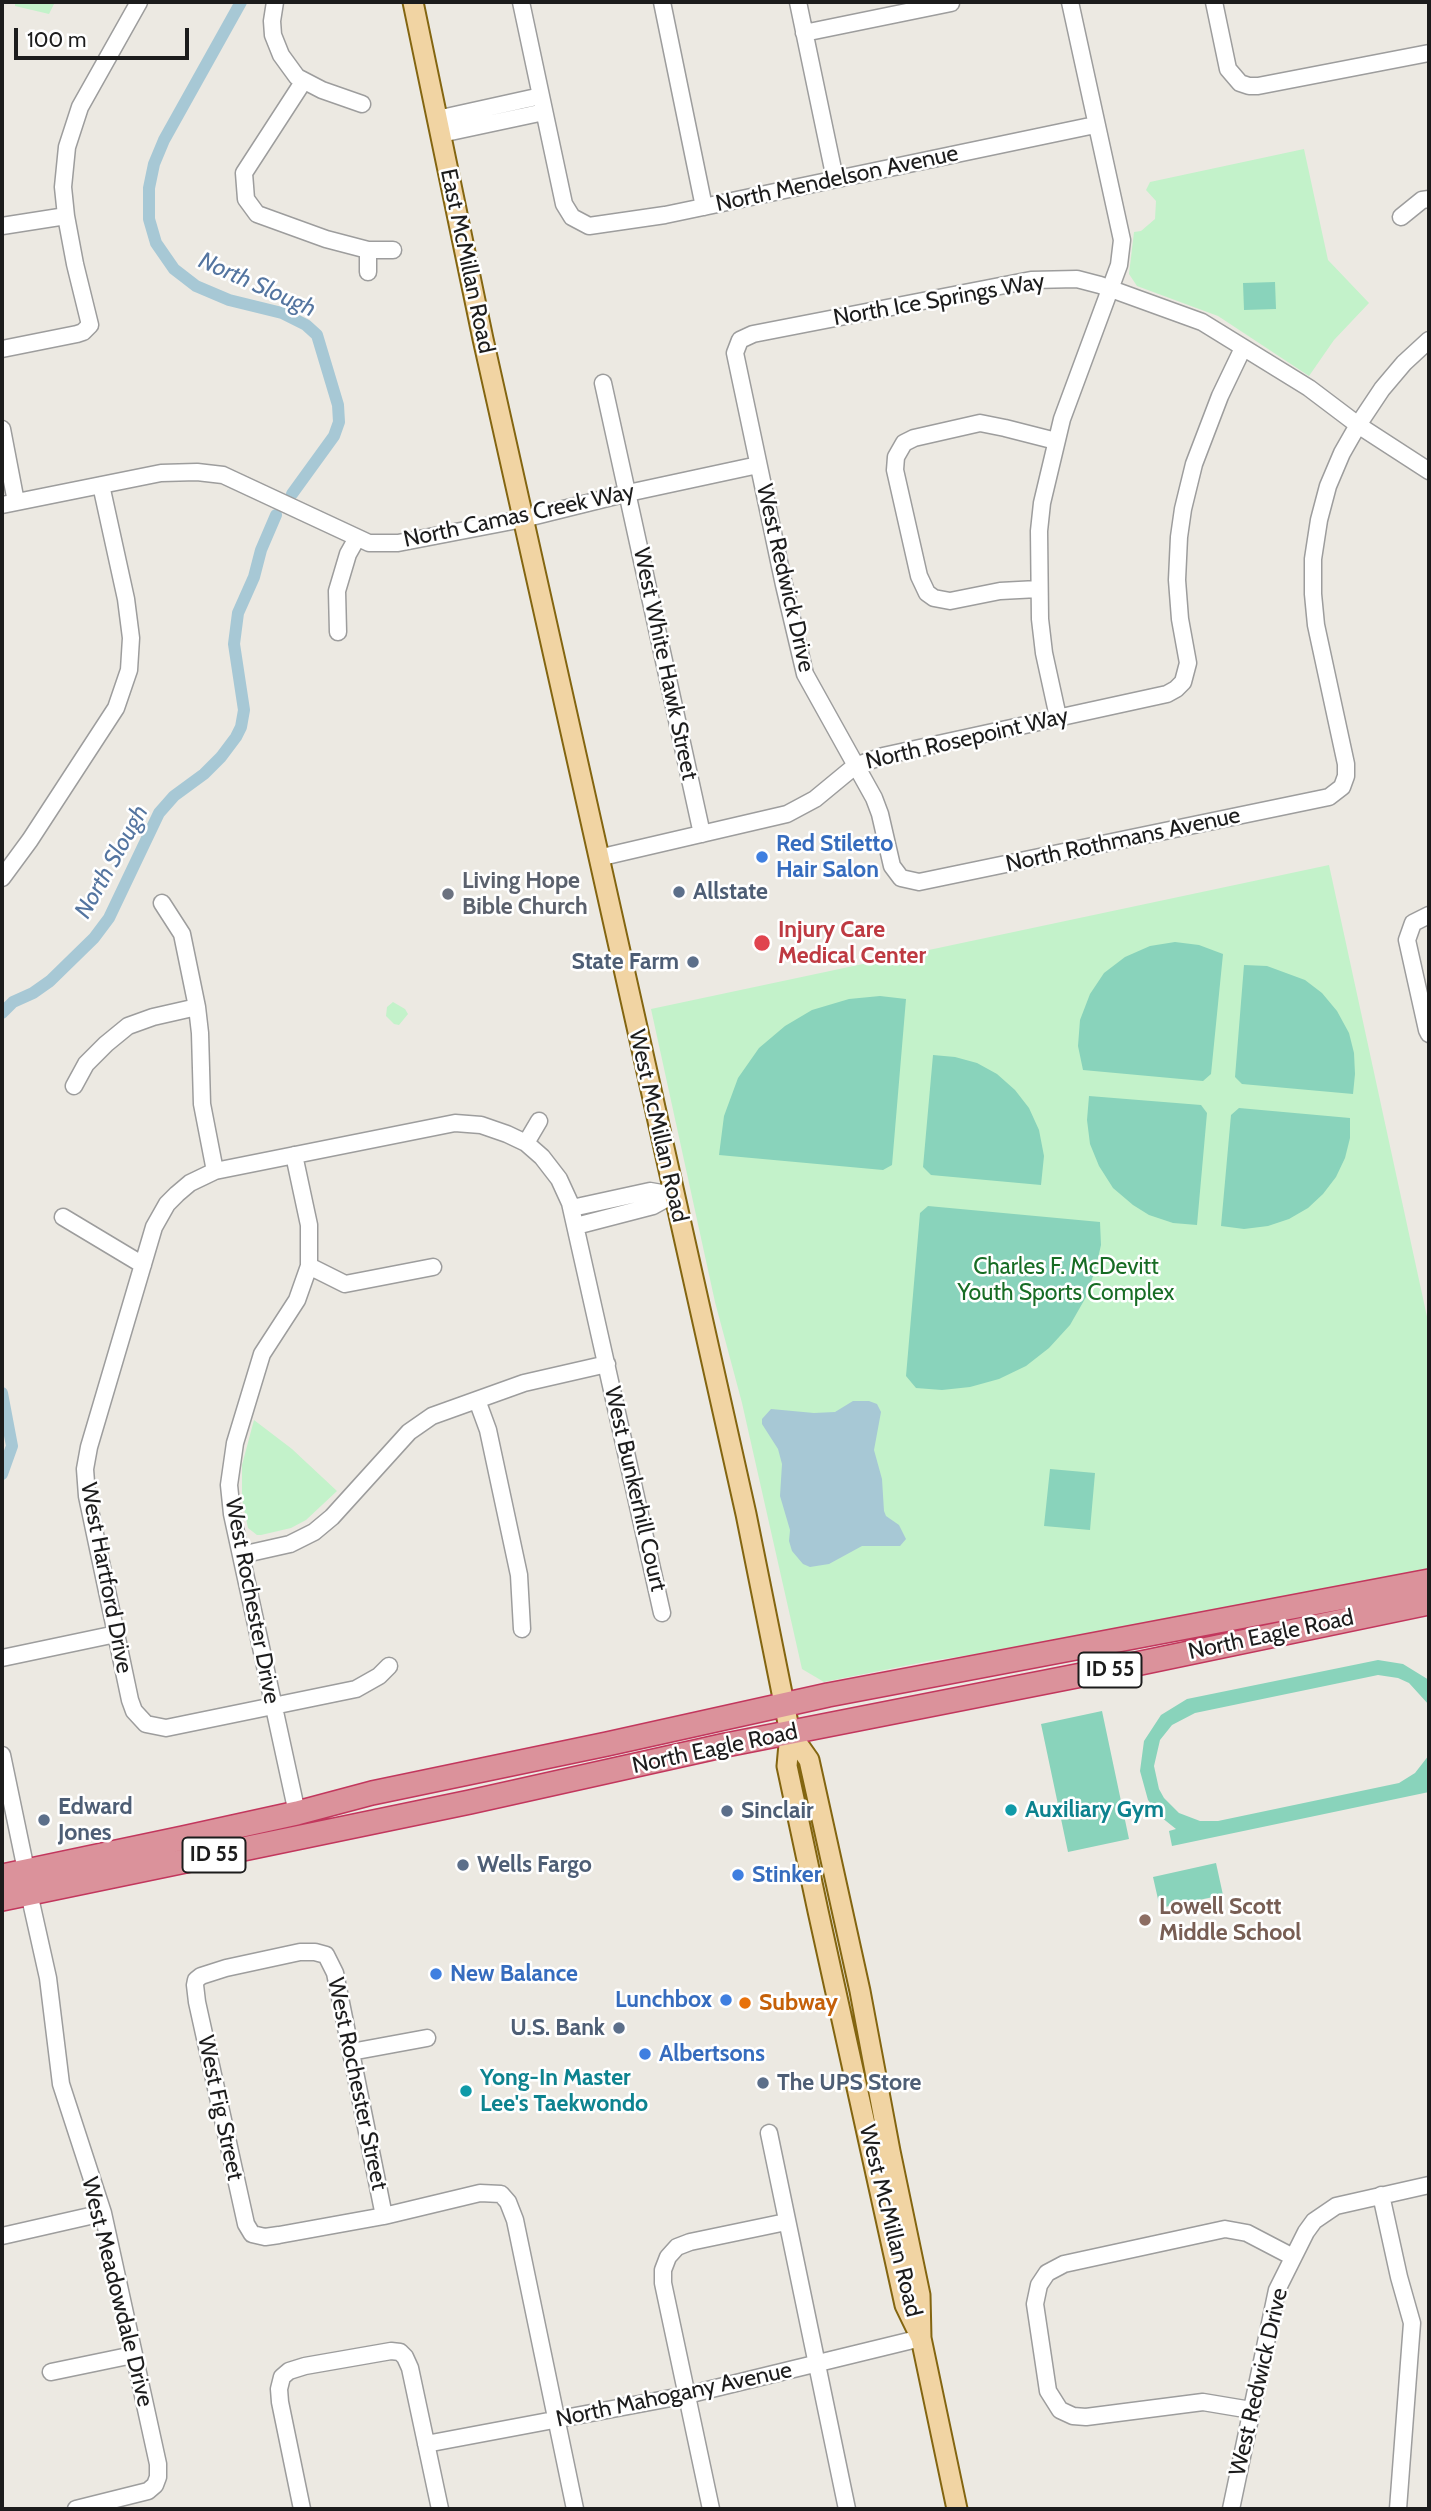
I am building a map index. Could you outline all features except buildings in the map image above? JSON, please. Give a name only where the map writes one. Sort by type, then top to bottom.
[{"type":"highway","name":"North Eagle Road","points":[[2,1875],[841,1692],[1429,1581]]},
{"type":"highway","name":"North Eagle Road","points":[[2,1899],[790,1733],[1429,1603]]},
{"type":"highway","points":[[29,1893],[38,1884],[61,1872],[70,1861]]},
{"type":"highway","points":[[2,1890],[17,1882],[26,1870]]},
{"type":"main road","name":"East McMillan Road","points":[[414,2],[523,519]]},
{"type":"main road","name":"West McMillan Road","points":[[523,519],[746,1514],[790,1733],[787,1766],[904,2298],[921,2339],[957,2509]]},
{"type":"main road","name":"West McMillan Road","points":[[790,1733],[808,1760],[860,1991],[920,2295],[921,2339]]},
{"type":"main road","points":[[899,2196],[894,2208],[905,2268],[904,2298]]},
{"type":"street","points":[[2,349],[76,334],[83,332],[90,325],[66,216],[63,187],[67,148],[80,107],[139,2]]},
{"type":"street","points":[[275,2],[272,21],[274,35],[281,55],[303,82],[362,104]]},
{"type":"street","points":[[439,126],[543,104],[522,2]]},
{"type":"street","points":[[662,2],[704,207]]},
{"type":"street","points":[[798,2],[835,179]]},
{"type":"street","points":[[1058,717],[1044,653],[1038,589],[1041,513],[1056,441],[1119,265],[1122,240],[1070,2]]},
{"type":"street","points":[[1214,2],[1228,69],[1240,83],[1258,86],[1429,53]]},
{"type":"street","points":[[804,33],[951,3]]},
{"type":"street","points":[[303,82],[244,173],[246,199],[257,214],[326,239],[368,250],[393,250]]},
{"type":"street","name":"North Mendelson Avenue","points":[[543,104],[564,204],[572,217],[589,226],[602,226],[704,207],[1095,125]]},
{"type":"street","points":[[1401,217],[1422,200],[1429,199]]},
{"type":"street","points":[[2,226],[66,216]]},
{"type":"street","points":[[368,250],[368,272]]},
{"type":"street","name":"North Ice Springs Way","points":[[737,344],[753,334],[1031,280],[1077,279],[1202,322],[1309,388],[1358,425],[1429,471]]},
{"type":"street","points":[[1358,425],[1404,363],[1429,340]]},
{"type":"street","name":"West Redwick Drive","points":[[737,344],[734,352],[736,365],[804,670],[878,806],[892,866],[901,878]]},
{"type":"street","name":"North Rosepoint Way","points":[[598,858],[787,814],[815,799],[855,766],[883,756],[1167,694],[1183,682],[1188,663],[1180,619],[1177,580],[1183,509],[1194,464],[1220,396],[1243,348]]},
{"type":"street","name":"West White Hawk Street","points":[[603,383],[702,834]]},
{"type":"street","points":[[1038,589],[1000,591],[950,601],[934,598],[923,587],[919,576],[895,470],[899,449],[914,438],[980,424],[1056,441]]},
{"type":"street","name":"North Rothmans Avenue","points":[[901,878],[919,882],[932,880],[1329,797],[1342,787],[1346,764],[1316,625],[1313,559],[1328,486],[1358,425]]},
{"type":"street","points":[[2,429],[9,503]]},
{"type":"street","name":"North Camas Creek Way","points":[[9,503],[161,472],[197,472],[223,475],[369,543],[398,543],[523,519],[758,465]]},
{"type":"street","points":[[2,878],[116,708],[129,670],[131,638],[126,599],[101,485]]},
{"type":"street","points":[[338,632],[337,592],[348,554],[357,538]]},
{"type":"street","points":[[162,903],[182,934],[197,1007],[202,1104],[215,1171]]},
{"type":"street","points":[[1429,915],[1413,923],[1407,940],[1429,1034]]},
{"type":"street","points":[[74,1086],[86,1064],[128,1026],[197,1007]]},
{"type":"street","points":[[526,1143],[539,1121]]},
{"type":"street","name":"West Hartford Drive","points":[[272,1706],[166,1728],[146,1724],[130,1700],[87,1496],[85,1469],[89,1447],[154,1227],[167,1204],[190,1183],[215,1171],[454,1123],[495,1129],[526,1143]]},
{"type":"street","name":"West Bunkerhill Court","points":[[526,1143],[542,1157],[559,1179],[572,1208],[662,1613]]},
{"type":"street","name":"West Rochester Drive","points":[[294,1155],[311,1239],[309,1266],[297,1300],[262,1354],[235,1443],[229,1485],[232,1514],[296,1813]]},
{"type":"street","points":[[572,1208],[650,1191],[673,1195]]},
{"type":"street","points":[[576,1226],[653,1206],[673,1195]]},
{"type":"street","points":[[63,1217],[142,1265]]},
{"type":"street","points":[[309,1266],[345,1284],[433,1267]]},
{"type":"street","points":[[241,1555],[290,1544],[314,1532],[332,1517],[409,1432],[432,1416],[524,1383],[607,1364]]},
{"type":"street","points":[[477,1399],[488,1430],[519,1575],[522,1629]]},
{"type":"street","points":[[2,1658],[116,1634]]},
{"type":"street","points":[[272,1706],[356,1689],[379,1676],[389,1665]]},
{"type":"street","points":[[2,1755],[26,1870]]},
{"type":"street","name":"West Meadowdale Drive","points":[[29,1893],[48,1978],[61,2084],[103,2213],[158,2464],[155,2485],[138,2495],[76,2509]]},
{"type":"street","name":"West Rochester Street","points":[[196,1980],[210,1972],[300,1952],[326,1955],[335,1973],[384,2216]]},
{"type":"street","name":"West Fig Street","points":[[196,1980],[197,2002],[246,2224],[252,2234],[265,2237],[384,2216]]},
{"type":"street","points":[[351,2053],[426,2038]]},
{"type":"street","points":[[769,2133],[847,2509]]},
{"type":"street","name":"West Redwick Drive","points":[[1231,2509],[1277,2290],[1306,2232],[1325,2212],[1349,2202],[1429,2185]]},
{"type":"street","points":[[384,2216],[480,2193],[501,2194],[508,2202],[515,2220],[575,2509]]},
{"type":"street","points":[[1381,2195],[1412,2323],[1398,2509]]},
{"type":"street","points":[[2,2236],[103,2213]]},
{"type":"street","points":[[711,2509],[663,2283],[663,2270],[668,2257],[677,2248],[690,2242],[786,2222]]},
{"type":"street","points":[[1251,2410],[1203,2402],[1086,2417],[1073,2416],[1060,2410],[1048,2390],[1035,2304],[1039,2285],[1047,2273],[1064,2264],[1225,2229],[1247,2233],[1293,2257]]},
{"type":"street","name":"North Mahogany Avenue","points":[[426,2444],[687,2395],[921,2339]]},
{"type":"street","points":[[302,2509],[280,2402],[282,2377],[289,2371],[305,2366],[391,2351],[400,2352],[410,2368],[440,2509]]},
{"type":"street","points":[[51,2372],[133,2355]]},
{"type":"green space","points":[[15,2],[55,2],[49,14],[15,6]]},
{"type":"green space","points":[[1304,149],[1328,260],[1369,303],[1334,340],[1309,376],[1218,316],[1137,286],[1129,274],[1134,232],[1141,231],[1155,219],[1156,201],[1146,190],[1150,182]]},
{"type":"green space","points":[[1275,282],[1276,309],[1244,310],[1243,283]]},
{"type":"green space","name":"Charles F. McDevitt Youth Sports Complex","points":[[1329,865],[1429,1326],[1429,1569],[1025,1647],[929,1661],[824,1682],[802,1669],[742,1403],[715,1302],[651,1009]]},
{"type":"green space","points":[[1175,942],[1199,945],[1223,954],[1211,1074],[1203,1081],[1083,1070],[1078,1046],[1080,1020],[1090,994],[1104,973],[1125,957],[1150,946]]},
{"type":"green space","points":[[1244,965],[1267,966],[1305,980],[1322,993],[1337,1011],[1349,1033],[1354,1053],[1353,1094],[1242,1084],[1235,1077]]},
{"type":"green space","points":[[880,996],[906,999],[892,1165],[883,1170],[719,1155],[724,1116],[738,1078],[759,1048],[785,1026],[812,1010],[849,999]]},
{"type":"green space","points":[[393,1002],[408,1014],[399,1025],[386,1016],[387,1007]]},
{"type":"green space","points":[[933,1055],[977,1063],[997,1074],[1015,1090],[1029,1108],[1039,1130],[1044,1156],[1041,1185],[931,1175],[923,1167]]},
{"type":"green space","points":[[1089,1096],[1201,1105],[1207,1113],[1197,1225],[1173,1223],[1149,1215],[1113,1188],[1099,1166],[1090,1144],[1087,1120]]},
{"type":"green space","points":[[1239,1108],[1350,1118],[1350,1138],[1336,1177],[1308,1208],[1289,1219],[1268,1226],[1244,1229],[1221,1226],[1231,1115]]},
{"type":"green space","points":[[928,1206],[1100,1222],[1101,1245],[1086,1297],[1070,1325],[1049,1348],[1026,1366],[999,1379],[970,1387],[942,1390],[916,1388],[906,1376],[920,1213]]},
{"type":"green space","points":[[254,1420],[292,1449],[337,1491],[306,1520],[291,1528],[261,1535],[248,1528],[242,1499],[242,1465]]},
{"type":"green space","points":[[1050,1469],[1095,1473],[1090,1530],[1044,1526]]},
{"type":"green space","points":[[1378,1660],[1403,1664],[1429,1680],[1429,1705],[1409,1683],[1378,1675],[1195,1713],[1172,1725],[1160,1740],[1154,1766],[1159,1789],[1179,1813],[1200,1821],[1218,1821],[1399,1783],[1415,1773],[1429,1755],[1429,1792],[1172,1846],[1169,1831],[1176,1829],[1161,1817],[1148,1800],[1140,1771],[1144,1741],[1161,1715],[1187,1699]]},
{"type":"green space","points":[[1102,1711],[1129,1839],[1068,1852],[1041,1724]]},
{"type":"green space","points":[[1216,1863],[1223,1895],[1160,1908],[1153,1877]]},
{"type":"water","points":[[853,1401],[877,1404],[881,1412],[874,1450],[882,1479],[884,1511],[886,1516],[899,1525],[906,1539],[900,1546],[862,1546],[829,1564],[810,1567],[803,1564],[792,1551],[790,1530],[780,1496],[782,1464],[778,1449],[762,1424],[762,1419],[771,1409],[835,1412]]},
{"type":"waterway","name":"North Slough","points":[[241,2],[164,140],[154,164],[149,188],[149,219],[156,243],[174,269],[196,286],[229,300],[282,313],[306,325],[317,335],[338,405],[339,422],[334,436],[292,494]]},
{"type":"waterway","name":"North Slough","points":[[2,1013],[13,1002],[50,981],[94,938],[109,918],[159,813],[174,796],[204,774],[236,737],[244,710],[234,644],[238,613],[276,515]]},
{"type":"waterway","name":"North Slough","points":[[2,1393],[12,1446],[2,1474]]},
{"type":"place","name":"Red Stiletto Hair Salon","points":[[762,857]]},
{"type":"place","name":"Allstate","points":[[679,892]]},
{"type":"place","name":"Living Hope Bible Church","points":[[448,894]]},
{"type":"place","name":"Injury Care Medical Center","points":[[762,943]]},
{"type":"place","name":"State Farm","points":[[693,962]]},
{"type":"place","name":"Auxiliary Gym","points":[[1011,1810]]},
{"type":"place","name":"Sinclair","points":[[727,1811]]},
{"type":"place","name":"Edward Jones","points":[[44,1820]]},
{"type":"place","name":"Wells Fargo","points":[[463,1865]]},
{"type":"place","name":"Stinker","points":[[738,1875]]},
{"type":"place","name":"Lowell Scott Middle School","points":[[1145,1920]]},
{"type":"place","name":"New Balance","points":[[436,1974]]},
{"type":"place","name":"Lunchbox","points":[[726,2000]]},
{"type":"place","name":"Subway","points":[[745,2003]]},
{"type":"place","name":"U.S. Bank","points":[[619,2028]]},
{"type":"place","name":"Albertsons","points":[[645,2054]]},
{"type":"place","name":"The UPS Store","points":[[763,2083]]},
{"type":"place","name":"Yong-In Master Lee's Taekwondo","points":[[466,2091]]}]
